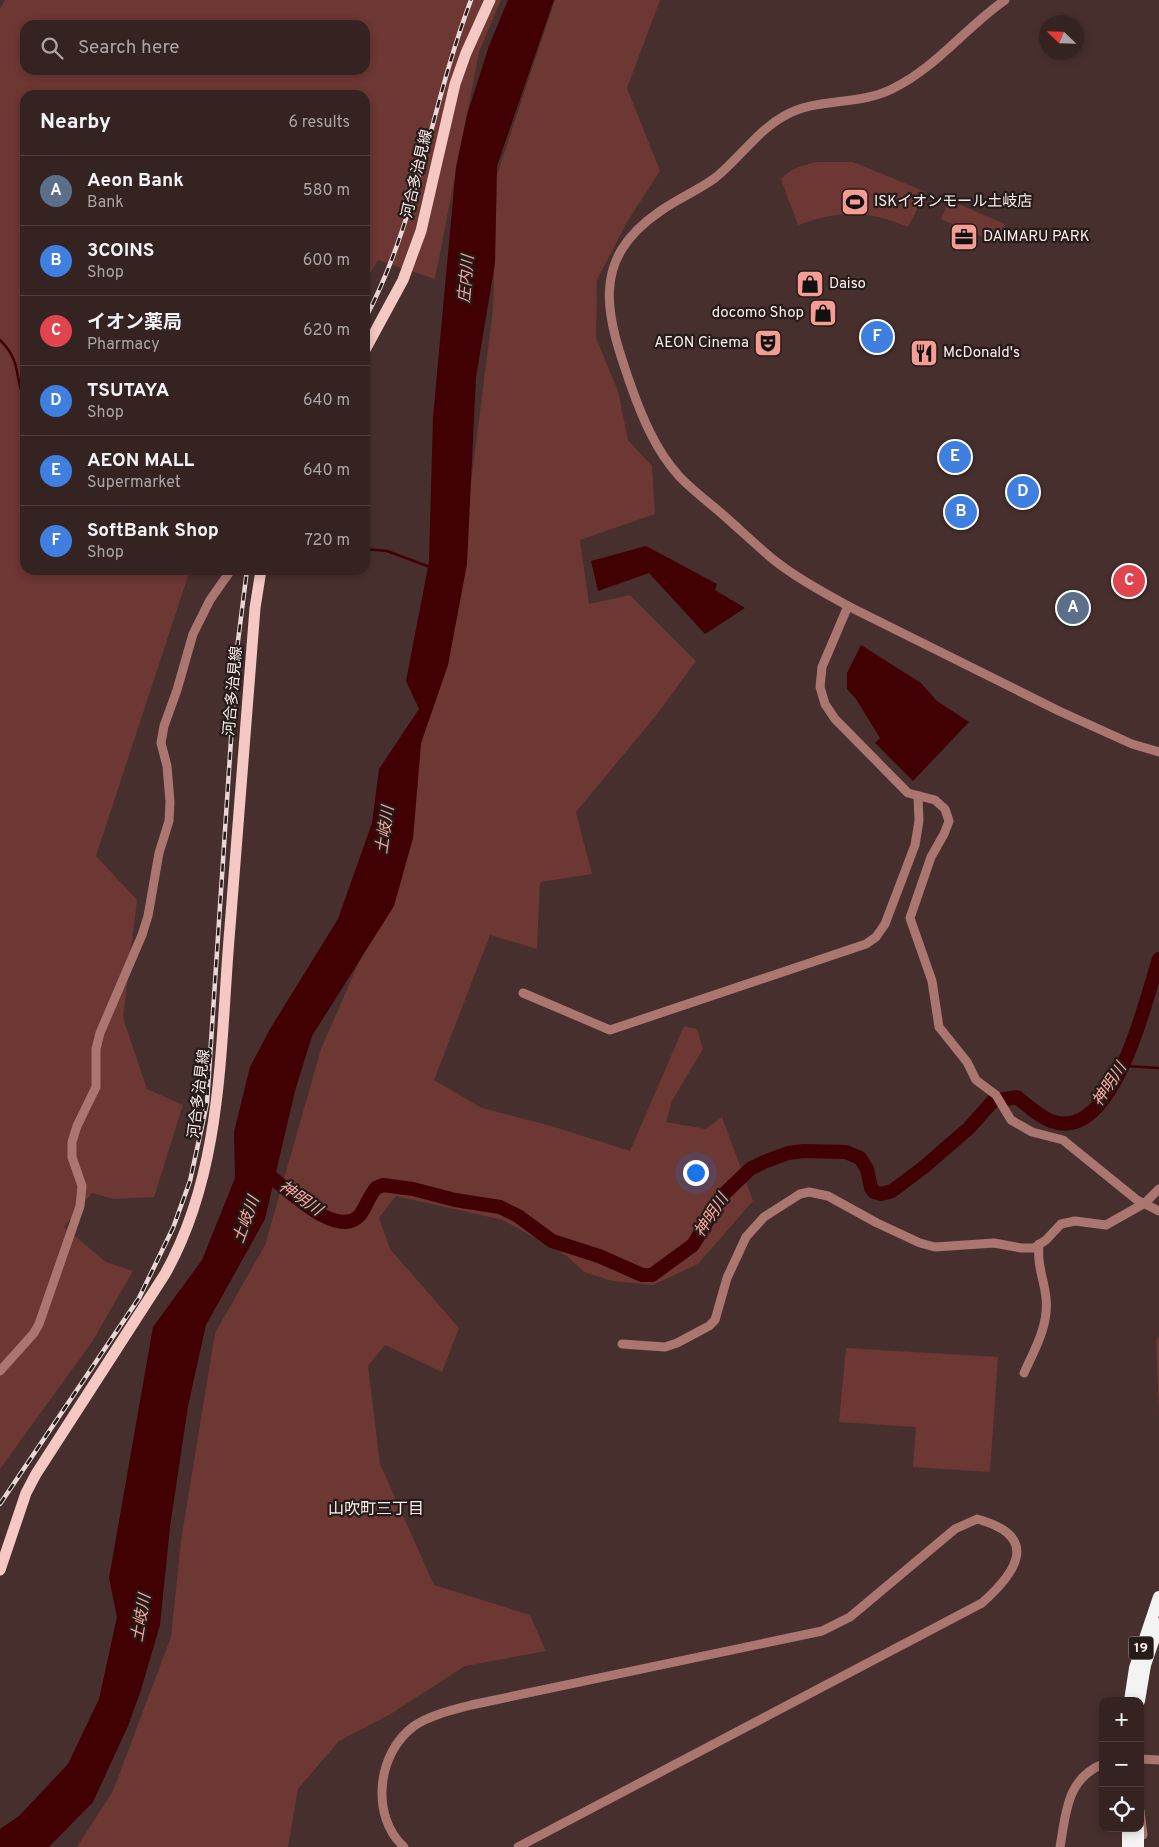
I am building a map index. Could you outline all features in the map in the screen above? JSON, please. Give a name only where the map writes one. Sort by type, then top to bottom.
[{"type":"highway","name":"19","points":[[1131,1697],[1135,1668],[1159,1597]]},
{"type":"highway","name":"19","points":[[1140,1697],[1145,1665],[1159,1624]]},
{"type":"highway","points":[[1128,1832],[1128,1847]]},
{"type":"highway","points":[[1138,1832],[1138,1847]]},
{"type":"main road","name":"河合多治見線","points":[[370,341],[403,280],[418,239],[455,84],[466,53],[490,0]]},
{"type":"main road","name":"河合多治見線","points":[[0,1570],[26,1492],[165,1274],[179,1249],[192,1217],[216,1108],[255,608],[260,575]]},
{"type":"street","points":[[1002,1],[922,72],[890,90],[871,97],[810,106],[784,116],[760,135],[737,159],[715,177],[695,192],[660,211],[638,228],[622,248],[608,287],[609,316],[641,414],[659,448],[678,475],[770,558],[810,585],[848,606],[1092,726],[1137,746],[1159,752]]},
{"type":"street","points":[[0,1371],[34,1333],[39,1324],[80,1206],[82,1186],[72,1157],[72,1142],[77,1126],[96,1087],[96,1049],[100,1033],[145,926],[159,853],[169,821],[170,802],[167,766],[161,743],[161,734],[177,690],[193,634],[210,600],[228,575]]},
{"type":"street","points":[[848,606],[822,667],[820,687],[825,704],[835,719],[908,793],[935,800],[945,809],[949,821],[931,857],[910,918],[932,981],[939,1027],[967,1062],[976,1080],[996,1095],[1011,1120],[1032,1132],[1063,1140],[1145,1204],[1159,1211]]},
{"type":"street","points":[[523,993],[610,1030],[866,944],[876,936],[884,924],[915,845],[919,821],[918,796]]},
{"type":"street","points":[[622,1344],[665,1347],[677,1343],[709,1326],[715,1320],[728,1278],[746,1237],[764,1217],[800,1194],[809,1192],[828,1196],[877,1223],[920,1243],[935,1247],[994,1244],[1034,1248],[1061,1224],[1075,1221],[1106,1225],[1145,1204],[1159,1190]]},
{"type":"street","points":[[1024,1373],[1046,1317],[1045,1288],[1038,1260],[1039,1244]]},
{"type":"street","points":[[404,1847],[395,1839],[384,1812],[381,1782],[391,1752],[414,1726],[439,1714],[471,1705],[822,1630],[850,1617],[955,1529],[977,1519],[998,1524],[1015,1541],[1018,1559],[1004,1584],[982,1603],[518,1847]]},
{"type":"street","points":[[1060,1847],[1067,1805],[1072,1790],[1084,1776],[1099,1767]]},
{"type":"street","points":[[1065,1847],[1070,1814],[1077,1792],[1094,1772],[1099,1770]]},
{"type":"street","points":[[1122,1832],[1122,1847]]},
{"type":"street","points":[[1142,1832],[1144,1847]]},
{"type":"shaded area","points":[[5,0],[501,0],[479,52],[435,279],[378,260],[370,274],[370,90],[20,90],[20,575],[188,575],[96,856],[137,900],[123,1018],[147,1089],[183,1105],[154,1197],[114,1199],[92,1193],[64,1227],[106,1262],[133,1271],[92,1342],[0,1469],[0,9]]},
{"type":"shaded area","points":[[555,0],[660,0],[627,88],[660,171],[627,222],[597,280],[596,338],[618,391],[628,440],[652,466],[655,514],[580,540],[589,604],[630,595],[696,661],[658,713],[576,812],[592,874],[540,882],[537,949],[490,935],[434,1080],[482,1108],[555,1127],[630,1151],[684,1026],[697,1029],[703,1049],[672,1101],[666,1122],[706,1129],[722,1117],[753,1201],[698,1264],[653,1285],[612,1281],[584,1272],[567,1256],[503,1220],[396,1196],[379,1218],[390,1249],[459,1328],[442,1372],[385,1345],[368,1366],[380,1464],[434,1585],[530,1615],[546,1651],[465,1666],[389,1715],[339,1741],[298,1789],[288,1847],[77,1847],[113,1791],[171,1637],[181,1541],[215,1333],[265,1245],[321,1049],[413,838],[421,743],[448,665],[493,309],[497,175]]},
{"type":"shaded area","name":"ISKイオンモール土岐店","points":[[817,162],[853,162],[926,192],[908,227],[879,217],[853,214],[827,217],[798,225],[781,179],[793,170]]},
{"type":"shaded area","points":[[949,200],[1005,224],[997,243],[941,219]]},
{"type":"shaded area","points":[[1159,1336],[1159,1413],[1156,1341]]},
{"type":"shaded area","points":[[846,1348],[998,1357],[990,1472],[913,1467],[916,1427],[839,1422]]},
{"type":"water","points":[[508,0],[554,0],[497,166],[495,263],[476,377],[467,564],[448,665],[421,743],[413,838],[394,906],[312,1036],[295,1091],[265,1219],[206,1325],[188,1406],[170,1527],[160,1625],[141,1690],[128,1726],[93,1802],[49,1847],[0,1847],[0,1829],[19,1816],[68,1764],[99,1699],[117,1617],[109,1578],[153,1327],[202,1260],[235,1178],[234,1132],[250,1067],[270,1029],[338,919],[372,823],[379,769],[419,709],[406,681],[429,562],[433,417],[456,167],[467,115],[489,46]]},
{"type":"water","points":[[646,546],[717,584],[715,590],[745,608],[705,634],[649,573],[598,591],[591,561]]},
{"type":"water","points":[[861,645],[921,683],[937,701],[969,722],[913,781],[875,743],[880,738],[856,699],[847,689],[847,673]]},
{"type":"waterway","points":[[0,340],[15,363],[20,388]]},
{"type":"waterway","points":[[370,549],[387,551],[430,567]]},
{"type":"waterway","name":"神明川","points":[[263,1171],[309,1207],[323,1216],[337,1221],[349,1221],[360,1215],[376,1188],[383,1185],[413,1189],[455,1200],[500,1207],[518,1216],[552,1241],[599,1256],[642,1275],[652,1275],[693,1245],[723,1195],[750,1169],[788,1153],[804,1151],[846,1152],[860,1158],[867,1169],[871,1188],[874,1192],[881,1194],[892,1191],[924,1167],[969,1128],[993,1101],[1017,1097],[1037,1114],[1051,1121],[1073,1122],[1093,1111],[1109,1090],[1124,1063],[1146,1004],[1159,959]]},
{"type":"waterway","points":[[1124,1066],[1159,1068]]},
{"type":"railway","points":[[370,308],[398,242],[457,40],[471,0]]},
{"type":"railway","points":[[0,1504],[139,1298],[173,1228],[190,1181],[207,1103],[237,649],[246,575]]},
{"type":"place","name":"ISKイオンモール土岐店","points":[[855,202]]},
{"type":"place","name":"DAIMARU PARK","points":[[964,237]]},
{"type":"place","name":"Daiso","points":[[810,284]]},
{"type":"place","name":"docomo Shop","points":[[823,313]]},
{"type":"place","name":"SoftBank Shop","points":[[877,337]]},
{"type":"place","name":"AEON Cinema","points":[[768,343]]},
{"type":"place","name":"McDonald's","points":[[924,353]]},
{"type":"place","name":"AEON MALL","points":[[955,457]]},
{"type":"place","name":"TSUTAYA","points":[[1023,492]]},
{"type":"place","name":"3COINS","points":[[961,512]]},
{"type":"place","name":"イオン薬局","points":[[1129,581]]},
{"type":"place","name":"Aeon Bank","points":[[1073,608]]},
{"type":"district","name":"山吹町三丁目","points":[[376,1510]]},
{"type":"water label","name":"庄内川","points":[[467,279]]},
{"type":"water label","name":"土岐川","points":[[386,830]]},
{"type":"water label","name":"土岐川","points":[[247,1220]]},
{"type":"water label","name":"土岐川","points":[[142,1618]]}]
